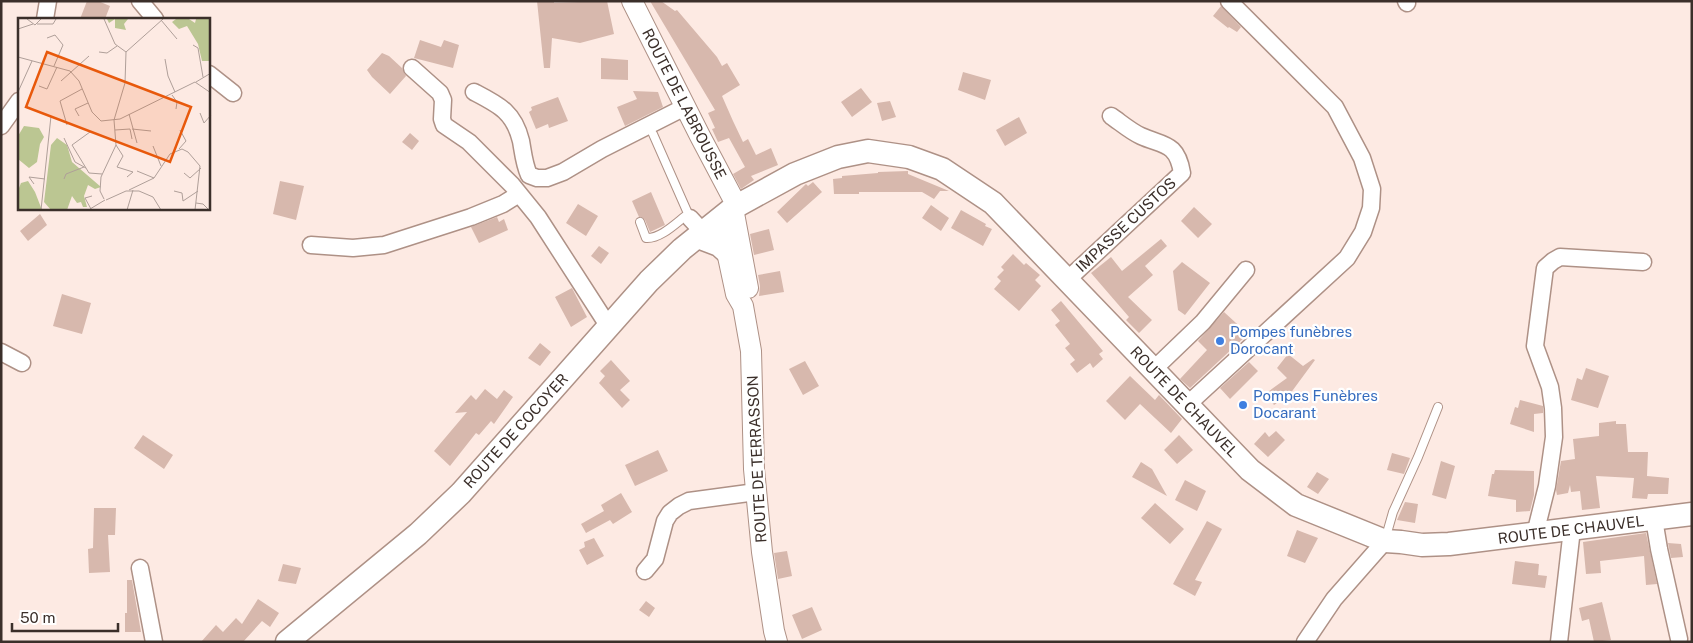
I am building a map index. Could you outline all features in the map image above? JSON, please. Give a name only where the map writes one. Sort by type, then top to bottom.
[{"type":"main road","name":"ROUTE DE CHAUVEL","points":[[710,219],[795,174],[838,157],[868,151],[909,158],[942,169],[993,204],[1250,470],[1296,505],[1385,541],[1422,545],[1449,544],[1572,530],[1692,514]]},
{"type":"main road","points":[[710,219],[712,241],[728,254]]},
{"type":"main road","name":"ROUTE DE COCOYER","points":[[287,642],[418,534],[461,493],[649,281],[710,219]]},
{"type":"street","points":[[45,18],[48,1]]},
{"type":"street","points":[[140,1],[154,18]]},
{"type":"street","name":"ROUTE DE LABROUSSE","points":[[632,1],[685,107],[710,219]]},
{"type":"street","points":[[1187,406],[1347,258],[1363,232],[1372,208],[1372,189],[1362,158],[1335,107],[1229,1]]},
{"type":"street","points":[[412,68],[440,93],[444,125],[469,142],[519,194],[538,217],[609,327]]},
{"type":"street","points":[[210,75],[233,93]]},
{"type":"street","points":[[474,92],[512,116],[520,139],[526,168],[529,175],[537,178],[547,178],[563,172],[685,107]]},
{"type":"street","points":[[1,126],[18,102]]},
{"type":"street","name":"IMPASSE CUSTOS","points":[[1066,281],[1182,173],[1172,149],[1166,144],[1140,136],[1111,116]]},
{"type":"street","points":[[312,245],[353,248],[384,244],[471,217],[503,204],[519,194]]},
{"type":"street","name":"ROUTE DE TERRASSON","points":[[710,219],[748,291],[743,306]]},
{"type":"street","name":"ROUTE DE TERRASSON","points":[[728,254],[736,294],[743,306],[751,351],[756,492],[762,552],[777,642]]},
{"type":"street","points":[[1535,534],[1547,486],[1554,437],[1550,387],[1535,346],[1546,268],[1553,260],[1560,257],[1643,262]]},
{"type":"street","points":[[1152,370],[1203,322],[1246,270]]},
{"type":"street","points":[[1,352],[22,363]]},
{"type":"street","points":[[645,571],[655,559],[665,521],[670,513],[679,506],[689,501],[756,492]]},
{"type":"street","points":[[1654,519],[1658,550],[1679,639]]},
{"type":"street","points":[[1559,642],[1572,530]]},
{"type":"street","points":[[1305,642],[1334,599],[1385,541]]},
{"type":"street","points":[[140,568],[154,642]]},
{"type":"lane","points":[[640,222],[646,238],[650,238],[668,230],[710,219],[653,134]]},
{"type":"lane","points":[[1385,541],[1393,512],[1438,407]]},
{"type":"building","points":[[87,1],[98,1],[110,6],[105,18],[80,18]]},
{"type":"building","points":[[537,1],[554,1],[554,3],[607,1],[614,34],[580,43],[552,38],[550,68],[544,68]]},
{"type":"building","points":[[650,1],[661,1],[675,11],[677,10],[717,57],[722,66],[727,63],[740,85],[722,96],[743,142],[748,139],[756,155],[771,148],[778,165],[751,176],[754,180],[741,189],[733,174],[745,167],[729,138],[718,142],[712,129],[715,128],[708,113],[715,110]]},
{"type":"building","points":[[1221,6],[1241,27],[1237,32],[1228,28],[1213,16]]},
{"type":"building","points":[[420,40],[441,47],[444,40],[459,45],[453,68],[414,58]]},
{"type":"building","points":[[382,53],[389,56],[402,68],[406,76],[390,94],[367,70]]},
{"type":"building","points":[[601,58],[628,60],[628,80],[601,79]]},
{"type":"building","points":[[963,72],[991,80],[985,100],[958,90]]},
{"type":"building","points":[[861,88],[872,102],[852,117],[841,102]]},
{"type":"building","points":[[633,91],[658,92],[663,107],[625,126],[617,107],[637,99]]},
{"type":"building","points":[[558,97],[568,121],[549,128],[548,124],[536,129],[529,112],[532,110],[531,107]]},
{"type":"building","points":[[890,101],[896,117],[882,121],[877,103]]},
{"type":"building","points":[[1019,117],[1027,133],[1005,146],[996,130]]},
{"type":"building","points":[[410,133],[419,141],[412,150],[402,142]]},
{"type":"building","points":[[908,171],[908,174],[949,191],[940,191],[934,199],[922,192],[834,194],[833,179],[842,178],[842,176]]},
{"type":"building","points":[[280,181],[304,186],[296,220],[273,214]]},
{"type":"building","points":[[813,182],[822,192],[787,223],[777,212],[806,184],[808,186]]},
{"type":"building","points":[[651,192],[665,225],[650,232],[645,220],[639,217],[632,201]]},
{"type":"building","points":[[578,204],[598,216],[586,236],[566,223]]},
{"type":"building","points":[[931,205],[949,218],[941,231],[922,218]]},
{"type":"building","points":[[1194,207],[1212,224],[1198,238],[1181,221]]},
{"type":"building","points":[[961,210],[992,229],[983,246],[951,228]]},
{"type":"building","points":[[40,214],[47,225],[28,241],[20,231]]},
{"type":"building","points":[[497,217],[499,222],[504,219],[508,230],[479,243],[471,227]]},
{"type":"building","points":[[769,229],[774,250],[754,255],[750,234]]},
{"type":"building","points":[[1161,239],[1167,246],[1145,266],[1153,275],[1128,297],[1152,320],[1139,333],[1126,320],[1129,317],[1091,273],[1111,257],[1122,271]]},
{"type":"building","points":[[599,246],[609,253],[601,264],[591,256]]},
{"type":"building","points":[[1013,254],[1024,265],[1026,263],[1040,275],[1035,280],[1041,286],[1019,311],[994,289],[1001,281],[997,277],[1004,270],[1001,267]]},
{"type":"building","points":[[1182,262],[1210,283],[1185,315],[1178,310],[1173,271]]},
{"type":"building","points":[[780,271],[784,292],[759,296],[758,275]]},
{"type":"building","points":[[572,288],[587,317],[571,327],[555,297]]},
{"type":"building","points":[[62,294],[91,303],[82,334],[53,326]]},
{"type":"building","points":[[1061,301],[1103,351],[1099,354],[1103,359],[1093,368],[1090,363],[1077,373],[1070,364],[1075,360],[1065,348],[1070,344],[1055,325],[1060,321],[1051,310]]},
{"type":"building","points":[[1224,312],[1248,334],[1190,388],[1180,379],[1207,350],[1198,341]]},
{"type":"building","points":[[540,343],[551,352],[540,366],[528,358]]},
{"type":"building","points":[[1288,354],[1303,366],[1313,359],[1315,360],[1290,394],[1274,405],[1265,394],[1287,378],[1277,368]]},
{"type":"building","points":[[611,360],[630,381],[620,390],[630,400],[622,408],[599,383],[605,376],[600,371]]},
{"type":"building","points":[[805,361],[819,386],[803,395],[789,369]]},
{"type":"building","points":[[1249,362],[1258,371],[1230,399],[1220,388]]},
{"type":"building","points":[[1586,368],[1609,376],[1598,408],[1571,400],[1577,378],[1582,380]]},
{"type":"building","points":[[1130,376],[1155,400],[1159,395],[1182,419],[1171,433],[1140,404],[1125,420],[1106,401]]},
{"type":"building","points":[[485,389],[497,399],[504,390],[513,397],[494,424],[491,421],[479,435],[476,433],[450,466],[434,451],[467,412],[455,413],[471,395],[476,400]]},
{"type":"building","points":[[1520,400],[1543,406],[1543,413],[1534,414],[1534,432],[1510,424],[1515,407],[1518,408]]},
{"type":"building","points":[[1616,421],[1616,424],[1626,424],[1628,452],[1648,452],[1647,476],[1669,478],[1668,494],[1648,494],[1647,499],[1632,498],[1634,478],[1596,476],[1600,508],[1582,510],[1580,491],[1571,492],[1570,485],[1568,493],[1557,495],[1556,490],[1561,461],[1575,459],[1573,439],[1599,436],[1599,423]]},
{"type":"building","points":[[1276,431],[1285,440],[1268,457],[1254,444],[1265,432],[1269,437]]},
{"type":"building","points":[[143,435],[173,455],[164,469],[134,448]]},
{"type":"building","points":[[1179,435],[1193,450],[1177,464],[1164,450]]},
{"type":"building","points":[[658,450],[668,471],[635,486],[625,465]]},
{"type":"building","points":[[1392,453],[1410,458],[1404,474],[1387,470]]},
{"type":"building","points":[[1441,461],[1455,466],[1446,499],[1432,495]]},
{"type":"building","points":[[1141,462],[1152,469],[1167,496],[1132,477]]},
{"type":"building","points":[[1495,470],[1534,471],[1534,495],[1530,511],[1516,512],[1516,500],[1488,496],[1492,474],[1494,474]]},
{"type":"building","points":[[1317,472],[1329,479],[1318,494],[1307,487]]},
{"type":"building","points":[[1185,480],[1206,491],[1197,511],[1175,500]]},
{"type":"building","points":[[621,493],[632,512],[613,524],[610,520],[586,533],[581,524],[604,511],[601,505]]},
{"type":"building","points":[[1405,502],[1418,504],[1415,523],[1397,520]]},
{"type":"building","points":[[1155,503],[1184,529],[1170,544],[1141,518]]},
{"type":"building","points":[[94,508],[116,508],[115,535],[108,535],[110,572],[89,573],[88,549],[93,548]]},
{"type":"building","points":[[1207,521],[1222,529],[1195,580],[1202,582],[1195,596],[1173,584]]},
{"type":"building","points":[[1297,530],[1318,538],[1305,563],[1287,556]]},
{"type":"building","points":[[1646,533],[1657,584],[1646,585],[1644,556],[1600,561],[1601,573],[1586,574],[1583,542]]},
{"type":"building","points":[[594,538],[604,556],[587,565],[579,550],[585,547],[584,542]]},
{"type":"building","points":[[1668,543],[1681,544],[1683,557],[1671,558]]},
{"type":"building","points":[[787,551],[792,576],[778,579],[774,553]]},
{"type":"building","points":[[1515,561],[1539,564],[1538,575],[1547,576],[1545,588],[1512,584]]},
{"type":"building","points":[[283,564],[301,568],[296,584],[278,581]]},
{"type":"building","points":[[127,580],[132,580],[141,632],[125,632]]},
{"type":"building","points":[[258,599],[279,613],[270,627],[262,621],[243,642],[201,642],[216,625],[223,632],[236,618],[242,624]]},
{"type":"building","points":[[646,601],[655,608],[649,617],[639,610]]},
{"type":"building","points":[[1602,602],[1611,640],[1594,642],[1589,619],[1582,621],[1579,608]]},
{"type":"building","points":[[812,607],[822,630],[802,639],[792,615]]},
{"type":"place","name":"Pompes funèbres Dorocant","points":[[1220,341]]},
{"type":"place","name":"Pompes Funèbres Docarant","points":[[1243,405]]}]
